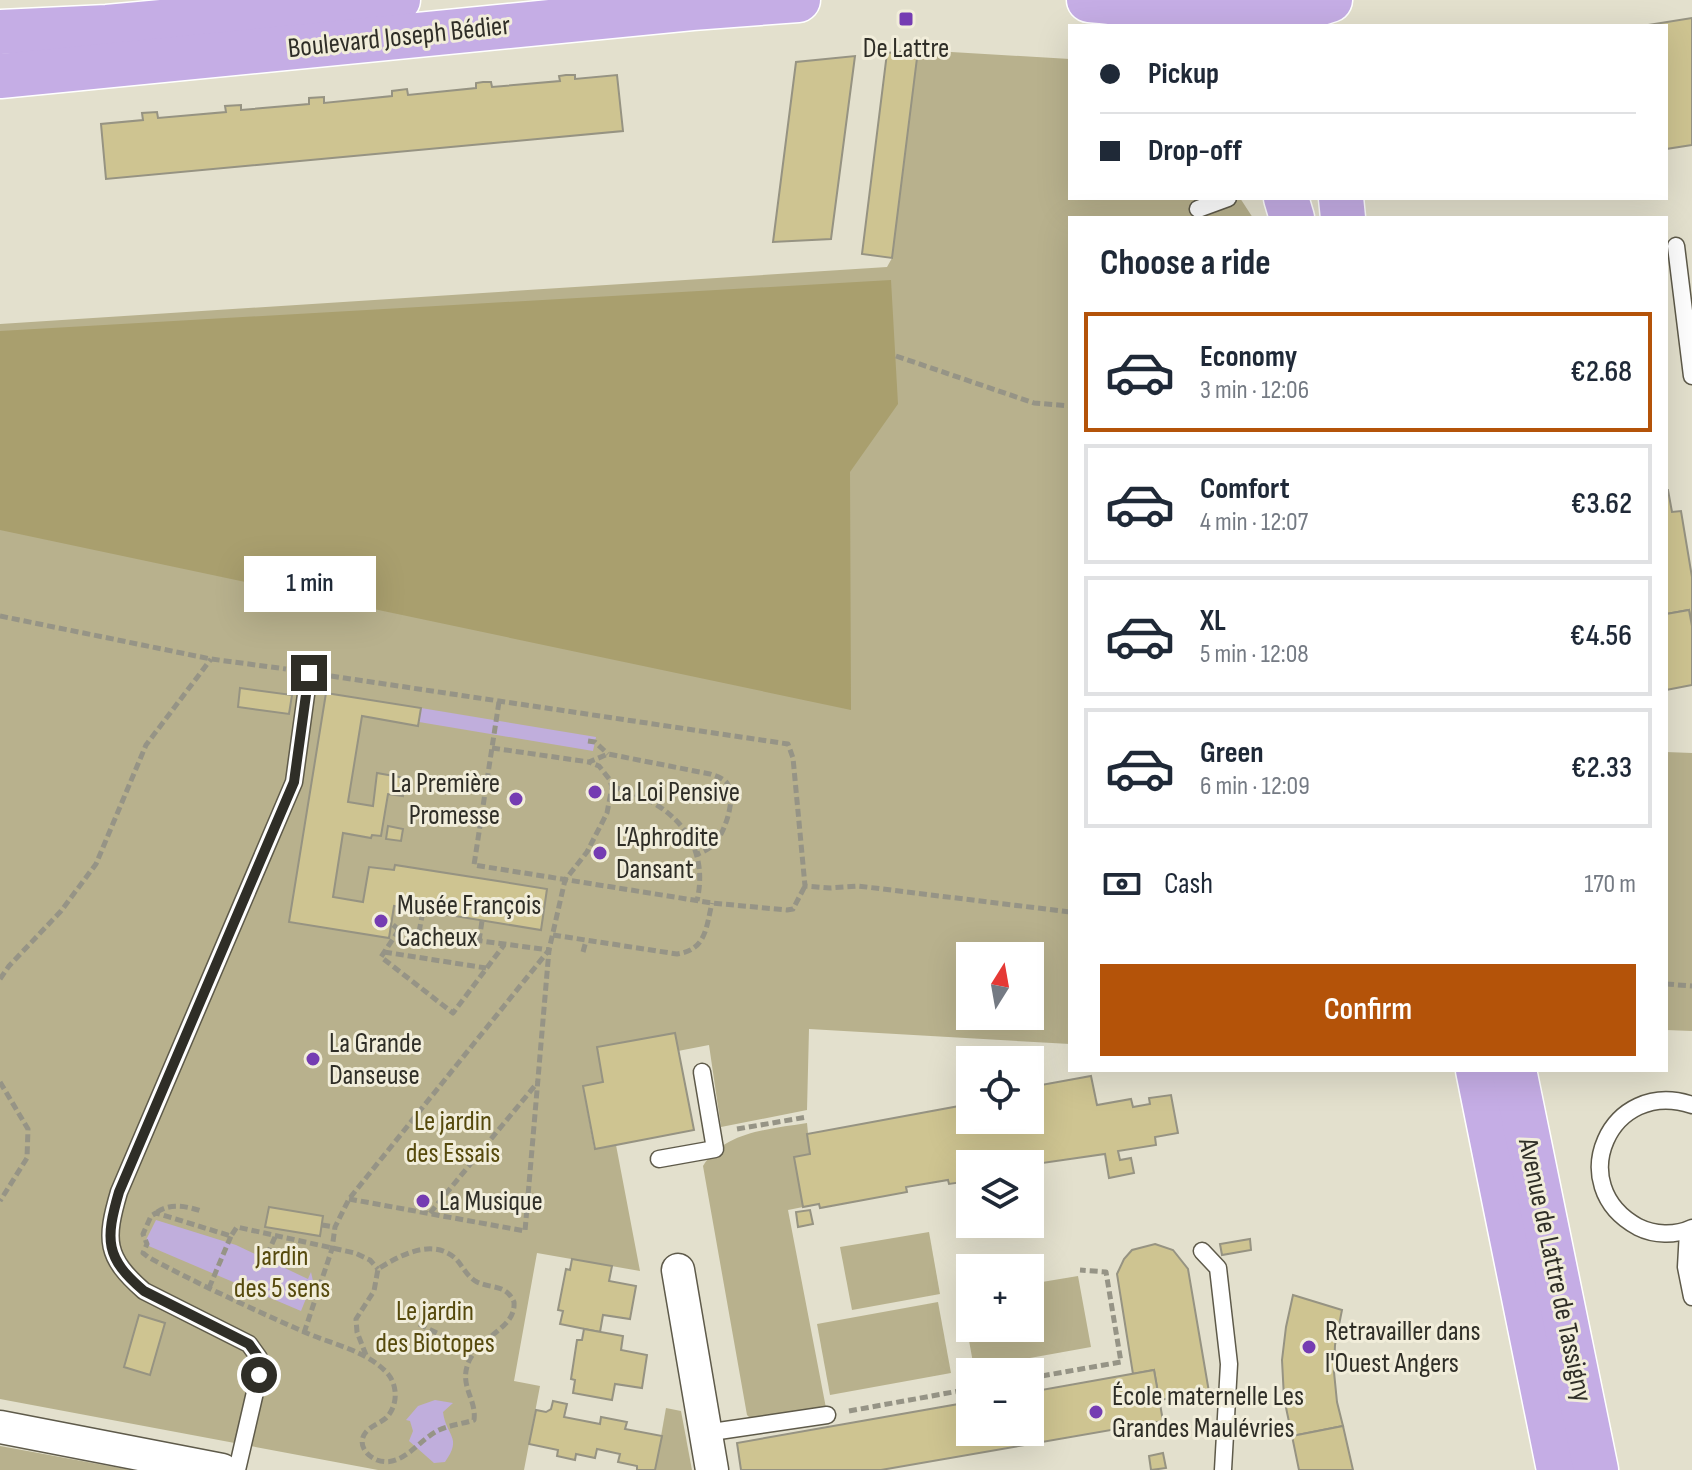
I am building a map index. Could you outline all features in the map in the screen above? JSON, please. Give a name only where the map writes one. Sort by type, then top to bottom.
[{"type":"main road","name":"Boulevard Joseph Bédier","points":[[0,32],[107,27],[398,0]]},
{"type":"main road","name":"Boulevard Joseph Bédier","points":[[0,76],[798,0]]},
{"type":"main road","points":[[1089,0],[1236,17],[1305,9],[1330,0]]},
{"type":"main road","points":[[1340,24],[1341,0]]},
{"type":"main road","name":"Avenue de Lattre de Tassigny","points":[[1478,1072],[1559,1470]]},
{"type":"main road","name":"Avenue de Lattre de Tassigny","points":[[1514,1072],[1596,1470]]},
{"type":"street","points":[[678,1270],[712,1470]]},
{"type":"street","points":[[0,1427],[222,1470]]},
{"type":"lane","points":[[1198,209],[1223,200]]},
{"type":"lane","points":[[1676,246],[1692,376]]},
{"type":"lane","points":[[237,1470],[259,1375],[259,1358],[249,1344],[144,1291],[132,1281],[114,1259],[109,1240],[110,1223],[119,1192],[294,782],[309,673]]},
{"type":"lane","points":[[659,1159],[715,1149],[702,1072]]},
{"type":"lane","points":[[1692,1105],[1657,1100],[1636,1107],[1618,1120],[1605,1139],[1599,1160],[1601,1182],[1609,1203],[1624,1220],[1644,1230],[1666,1234],[1690,1230],[1686,1267],[1692,1297]]},
{"type":"lane","points":[[1202,1251],[1218,1268],[1229,1364],[1223,1470]]},
{"type":"lane","points":[[705,1433],[827,1415]]},
{"type":"path","points":[[896,356],[1034,403],[1068,406]]},
{"type":"path","points":[[0,616],[211,659],[788,744],[793,758],[805,886],[793,909],[697,901],[474,865],[499,702]]},
{"type":"path","points":[[0,979],[61,911],[96,864],[146,745],[211,659]]},
{"type":"path","points":[[588,741],[595,742],[608,754],[710,774],[728,784],[731,794],[728,816],[718,842],[698,854]]},
{"type":"path","points":[[349,1199],[525,1231],[549,950],[565,880],[600,831],[612,787],[599,766],[589,762],[492,748]]},
{"type":"path","points":[[589,762],[608,754]]},
{"type":"path","points":[[612,787],[631,791],[665,809],[684,830],[698,854],[701,886],[697,901]]},
{"type":"path","points":[[512,883],[514,872]]},
{"type":"path","points":[[805,886],[858,886],[1068,912]]},
{"type":"path","points":[[553,935],[677,954],[692,952],[700,943],[712,903]]},
{"type":"path","points":[[419,932],[423,911]]},
{"type":"path","points":[[479,941],[482,921]]},
{"type":"path","points":[[391,923],[399,930],[549,950]]},
{"type":"path","points":[[399,930],[381,957],[453,1013],[504,945]]},
{"type":"path","points":[[583,952],[586,941]]},
{"type":"path","points":[[304,1333],[332,1249],[335,1227],[349,1199],[549,950]]},
{"type":"path","points":[[384,952],[486,968]]},
{"type":"path","points":[[1668,984],[1692,986]]},
{"type":"path","points":[[0,1082],[28,1129],[27,1158],[0,1201]]},
{"type":"path","points":[[429,1213],[538,1082]]},
{"type":"path","points":[[712,1133],[807,1117]]},
{"type":"path","points":[[201,1211],[174,1206],[164,1207],[151,1216],[143,1234],[146,1243],[143,1253],[304,1333],[366,1355],[390,1376],[396,1395],[390,1414],[368,1429],[362,1446],[367,1455],[391,1462],[407,1454],[430,1434],[474,1420],[474,1408],[465,1383],[468,1362],[487,1336],[509,1322],[513,1316],[514,1302],[506,1290],[474,1281],[452,1256],[433,1249],[413,1251],[378,1269]]},
{"type":"path","points":[[156,1213],[230,1237]]},
{"type":"path","points":[[322,1225],[335,1227]]},
{"type":"path","points":[[209,1288],[237,1227],[363,1255],[378,1269]]},
{"type":"path","points":[[292,1239],[293,1231]]},
{"type":"path","points":[[267,1255],[275,1237]]},
{"type":"path","points":[[258,1251],[275,1260]]},
{"type":"path","points":[[176,1272],[180,1262]]},
{"type":"path","points":[[366,1355],[357,1332],[356,1319],[374,1291],[378,1269]]},
{"type":"path","points":[[1044,1376],[1121,1362],[1106,1272],[1080,1270]]},
{"type":"path","points":[[302,1293],[316,1298]]},
{"type":"path","points":[[419,1324],[474,1352]]},
{"type":"path","points":[[827,1415],[956,1391]]},
{"type":"green space","points":[[918,50],[1068,59],[1068,200],[1241,200],[1252,216],[1068,216],[1068,1044],[809,1029],[807,1110],[721,1127],[709,1045],[678,1051],[675,1034],[597,1047],[603,1082],[583,1087],[594,1148],[616,1145],[640,1271],[537,1253],[514,1381],[540,1386],[524,1470],[378,1470],[0,1399],[0,324],[887,267],[892,258]]},
{"type":"green space","points":[[1668,752],[1692,753],[1692,1031],[1668,1030]]},
{"type":"green space","points":[[807,1123],[810,1154],[794,1157],[803,1207],[788,1210],[826,1408],[750,1418],[703,1166],[723,1145],[736,1139],[764,1130]]},
{"type":"green space","points":[[929,1232],[940,1294],[852,1310],[840,1247]]},
{"type":"green space","points":[[1078,1276],[1091,1347],[1030,1358],[972,1358],[969,1342],[1044,1342],[1044,1282]]},
{"type":"green space","points":[[938,1302],[951,1373],[830,1395],[817,1324]]},
{"type":"green space","points":[[666,1408],[681,1411],[692,1470],[655,1470]]},
{"type":"green space","points":[[0,1446],[131,1470],[0,1470]]},
{"type":"shaded area","points":[[891,280],[898,404],[850,472],[851,710],[0,530],[0,331]]},
{"type":"shaded area","points":[[421,708],[596,737],[593,751],[419,722]]},
{"type":"shaded area","points":[[156,1220],[236,1245],[308,1279],[311,1272],[313,1281],[301,1311],[144,1244]]},
{"type":"shaded area","points":[[435,1400],[453,1403],[443,1412],[453,1447],[445,1462],[434,1463],[409,1441],[413,1431],[410,1421],[406,1420],[418,1406]]},
{"type":"building","points":[[1692,18],[1692,145],[1668,149],[1668,24],[1654,24]]},
{"type":"building","points":[[918,50],[892,258],[862,254],[887,53]]},
{"type":"building","points":[[855,56],[831,239],[773,242],[796,62]]},
{"type":"building","points":[[575,75],[575,79],[617,75],[623,131],[106,179],[101,124],[143,120],[142,113],[157,112],[158,118],[226,112],[225,106],[241,105],[241,110],[309,104],[309,98],[324,97],[324,103],[392,96],[392,91],[407,89],[408,95],[476,88],[476,83],[483,82],[491,82],[492,87],[560,81],[559,76]]},
{"type":"building","points":[[1668,490],[1672,512],[1681,511],[1692,577],[1692,626],[1689,610],[1668,614]]},
{"type":"building","points":[[1689,610],[1692,685],[1668,690],[1668,614]]},
{"type":"building","points":[[240,688],[292,695],[289,714],[238,707]]},
{"type":"building","points":[[326,693],[421,708],[418,726],[362,716],[348,802],[373,806],[377,773],[405,778],[403,796],[388,794],[381,836],[372,835],[371,838],[343,833],[333,897],[363,902],[369,867],[394,870],[395,865],[504,882],[547,889],[541,930],[394,906],[389,938],[289,922]]},
{"type":"building","points":[[388,826],[403,829],[401,841],[386,839]]},
{"type":"building","points":[[675,1033],[694,1130],[595,1149],[583,1086],[603,1082],[597,1047]]},
{"type":"building","points":[[1091,1076],[1097,1105],[1131,1099],[1133,1107],[1150,1104],[1149,1098],[1171,1095],[1178,1133],[1155,1137],[1156,1145],[1118,1151],[1120,1160],[1131,1158],[1134,1173],[1109,1178],[1105,1154],[1044,1163],[1044,1150],[956,1150],[956,1183],[949,1184],[948,1180],[906,1187],[907,1192],[820,1208],[819,1204],[803,1207],[794,1157],[810,1154],[807,1134],[956,1107],[956,1134],[1044,1134],[1044,1084]]},
{"type":"building","points":[[269,1207],[323,1216],[320,1236],[265,1227]]},
{"type":"building","points":[[810,1210],[813,1224],[798,1227],[796,1212]]},
{"type":"building","points":[[1250,1239],[1251,1250],[1222,1255],[1220,1244]]},
{"type":"building","points":[[1155,1244],[1173,1250],[1188,1269],[1209,1392],[1159,1400],[1154,1370],[1133,1374],[1117,1274],[1132,1250]]},
{"type":"building","points":[[572,1259],[612,1266],[609,1281],[636,1286],[630,1319],[603,1315],[600,1332],[560,1324],[563,1311],[558,1310],[566,1269],[570,1270]]},
{"type":"building","points":[[1293,1295],[1342,1310],[1335,1345],[1334,1372],[1343,1426],[1292,1436],[1284,1398],[1282,1360]]},
{"type":"building","points":[[139,1315],[165,1323],[150,1375],[124,1367]]},
{"type":"building","points":[[584,1329],[623,1336],[621,1350],[647,1355],[642,1388],[615,1384],[612,1400],[573,1393],[575,1380],[571,1379],[577,1340],[582,1340]]},
{"type":"building","name":"École maternelle Les Grandes Maulévries","points":[[1154,1370],[1163,1421],[1044,1442],[1044,1390]]},
{"type":"building","points":[[553,1401],[567,1404],[564,1417],[600,1424],[601,1417],[627,1422],[625,1429],[662,1436],[655,1470],[637,1470],[637,1466],[618,1462],[620,1454],[597,1449],[595,1458],[576,1454],[575,1460],[557,1456],[558,1450],[529,1444],[536,1410],[546,1412],[551,1409]]},
{"type":"building","name":"École maternelle Les Grandes Maulévries","points":[[956,1404],[956,1446],[1019,1446],[881,1470],[741,1470],[737,1443]]},
{"type":"building","points":[[1343,1426],[1353,1470],[1299,1470],[1292,1436]]},
{"type":"building","points":[[1163,1453],[1166,1468],[1151,1470],[1149,1456]]},
{"type":"place","name":"De Lattre","points":[[906,19]]},
{"type":"place","name":"La Loi Pensive","points":[[595,792]]},
{"type":"place","name":"La Première Promesse","points":[[516,799]]},
{"type":"place","name":"L’Aphrodite Dansant","points":[[600,853]]},
{"type":"place","name":"Musée François Cacheux","points":[[381,921]]},
{"type":"place","name":"La Grande Danseuse","points":[[313,1059]]},
{"type":"place","name":"La Musique","points":[[423,1201]]},
{"type":"place","name":"Retravailler dans l'Ouest Angers","points":[[1309,1347]]},
{"type":"place","name":"École maternelle Les Grandes Maulévries","points":[[1096,1412]]},
{"type":"route","points":[[259,1375],[259,1358],[249,1344],[144,1291],[122,1271],[114,1259],[109,1240],[110,1223],[119,1192],[294,782],[309,673]]},
{"type":"park label","name":"Le jardin des Essais","points":[[453,1137]]},
{"type":"park label","name":"Jardin des 5 sens","points":[[282,1272]]},
{"type":"park label","name":"Le jardin des Biotopes","points":[[435,1327]]}]
